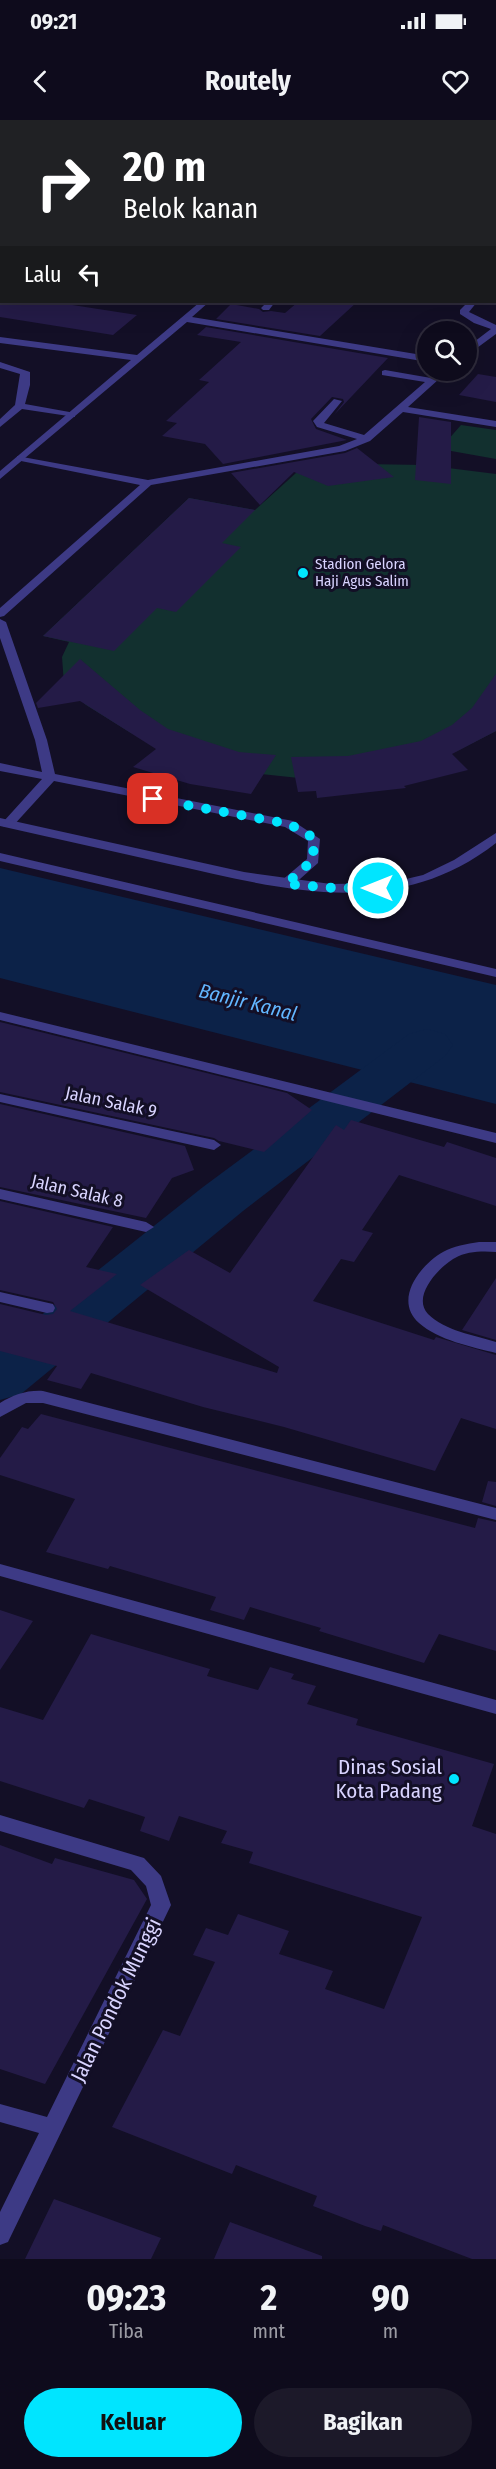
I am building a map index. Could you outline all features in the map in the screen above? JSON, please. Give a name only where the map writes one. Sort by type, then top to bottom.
[{"type":"street","points":[[2,472],[204,303]]},
{"type":"street","points":[[472,303],[464,312],[477,321],[496,329],[477,344]]},
{"type":"street","points":[[186,319],[417,357]]},
{"type":"street","points":[[0,340],[140,358]]},
{"type":"street","points":[[0,365],[25,372],[26,385],[20,406],[0,424]]},
{"type":"street","points":[[385,373],[417,378]]},
{"type":"street","points":[[21,458],[148,483],[341,449],[366,439],[434,381]]},
{"type":"street","points":[[338,401],[320,416],[318,421],[320,425],[366,439]]},
{"type":"street","points":[[20,406],[72,415]]},
{"type":"street","points":[[403,409],[496,424]]},
{"type":"street","points":[[0,614],[148,483]]},
{"type":"street","points":[[0,622],[41,740],[50,778]]},
{"type":"street","points":[[0,767],[289,824],[314,838],[313,860],[286,884]]},
{"type":"street","points":[[4,823],[50,778]]},
{"type":"street","points":[[4,823],[286,884],[335,888],[378,888],[418,881],[466,861],[496,837]]},
{"type":"street","points":[[0,857],[496,973]]},
{"type":"street","points":[[0,1016],[496,1138]]},
{"type":"street","name":"Jalan Salak 9","points":[[0,1098],[214,1145]]},
{"type":"street","name":"Jalan Salak 8","points":[[0,1194],[146,1227]]},
{"type":"street","points":[[496,1247],[468,1249],[452,1253],[441,1260],[425,1276],[416,1296],[416,1307],[420,1316],[426,1320],[444,1329],[496,1347]]},
{"type":"street","points":[[0,1297],[47,1308]]},
{"type":"street","points":[[4,1408],[26,1397],[43,1397],[496,1514]]},
{"type":"street","points":[[0,1570],[496,1707]]},
{"type":"street","name":"Jalan Pondok Munggi","points":[[0,1823],[137,1863],[151,1876],[160,1896],[161,1905],[0,2235]]},
{"type":"street","points":[[0,2113],[53,2128]]},
{"type":"green space","points":[[461,425],[496,430],[496,459],[440,449]]},
{"type":"green space","name":"Stadion Gelora Haji Agus Salim","points":[[362,464],[424,465],[496,474],[496,731],[455,752],[299,778],[231,771],[131,733],[86,705],[64,684],[62,657],[69,642],[43,636],[189,498],[255,510],[296,473]]},
{"type":"water","name":"Banjir Kanal","points":[[0,868],[496,985],[496,1104],[0,978]]},
{"type":"building","points":[[0,303],[59,303],[137,315],[113,335],[0,317]]},
{"type":"building","points":[[297,303],[356,303],[320,336],[216,319],[231,304],[259,309],[263,312],[285,313]]},
{"type":"building","points":[[206,327],[388,358],[334,415],[344,402],[343,399],[332,397],[311,419],[316,429],[347,440],[223,464],[205,444],[162,436],[177,423],[166,421],[209,382],[199,380],[241,342],[197,335]]},
{"type":"building","points":[[477,375],[496,377],[496,402],[459,395],[472,381],[477,381]]},
{"type":"building","points":[[419,417],[451,422],[451,484],[415,480]]},
{"type":"building","points":[[357,448],[394,477],[328,486],[294,472],[260,505],[231,473],[345,453]]},
{"type":"building","points":[[189,498],[255,510],[222,543],[241,547],[176,612],[157,608],[114,651],[43,636]]},
{"type":"building","points":[[80,659],[140,710],[168,729],[239,752],[276,755],[251,794],[190,784],[133,767],[156,749],[80,701],[38,708],[36,703]]},
{"type":"building","points":[[496,674],[496,731],[452,754],[468,770],[404,786],[406,788],[317,798],[316,791],[298,792],[291,757],[348,756],[421,741],[452,725],[472,708]]},
{"type":"building","points":[[0,1022],[287,1093],[312,1110],[264,1152],[214,1138],[0,1092]]},
{"type":"building","points":[[0,1104],[185,1146],[194,1170],[172,1178],[146,1218],[0,1187]]},
{"type":"building","points":[[351,1120],[444,1147],[447,1142],[496,1158],[496,1206],[399,1175],[362,1230],[373,1233],[354,1262],[341,1259],[313,1301],[434,1340],[436,1337],[496,1355],[496,1429],[461,1418],[435,1471],[284,1427],[203,1407],[91,1373],[81,1389],[47,1380],[57,1366],[0,1351],[0,1304],[46,1315],[53,1314],[57,1309],[53,1302],[0,1290],[0,1201],[113,1227],[86,1267],[117,1274],[70,1311],[277,1373],[279,1367],[140,1285],[189,1250],[230,1273],[336,1125],[344,1130]]},
{"type":"building","points":[[496,1278],[496,1340],[462,1330]]},
{"type":"building","points":[[41,1414],[475,1528],[478,1518],[496,1522],[496,1651],[439,1634],[424,1663],[250,1607],[244,1620],[210,1610],[216,1597],[110,1566],[108,1569],[46,1552],[75,1499],[0,1475],[0,1458],[22,1427],[28,1429]]},
{"type":"building","points":[[488,1481],[496,1482],[496,1506],[482,1502]]},
{"type":"building","points":[[0,1610],[33,1621],[0,1670]]},
{"type":"building","points":[[91,1634],[210,1669],[207,1676],[258,1690],[270,1667],[294,1674],[291,1679],[316,1686],[307,1704],[358,1719],[356,1725],[494,1764],[472,1826],[496,1834],[496,2259],[472,2259],[383,2225],[381,2231],[365,2226],[313,2206],[317,2196],[236,2165],[232,2174],[112,2127],[163,2030],[180,2036],[215,1962],[193,1955],[206,1928],[228,1935],[238,1914],[289,1931],[279,1954],[333,1971],[325,1989],[384,2009],[422,1917],[249,1863],[253,1852],[221,1843],[227,1831],[179,1816],[169,1841],[140,1831],[145,1817],[89,1799],[84,1808],[0,1781],[0,1707],[43,1720]]},
{"type":"building","points":[[0,1845],[52,1864],[55,1858],[134,1880],[147,1899],[45,2084],[0,2069]]},
{"type":"building","points":[[54,2199],[161,2238],[151,2259],[25,2259]]},
{"type":"building","points":[[230,2222],[322,2256],[322,2259],[214,2259]]},
{"type":"waterway","points":[[0,1379],[223,1199],[427,1045]]},
{"type":"place","name":"Stadion Gelora Haji Agus Salim","points":[[303,573]]},
{"type":"place","name":"Dinas Sosial Kota Padang","points":[[454,1779]]},
{"type":"route","points":[[153,799],[289,824],[314,838],[313,860],[286,884],[335,888],[378,888]]}]
